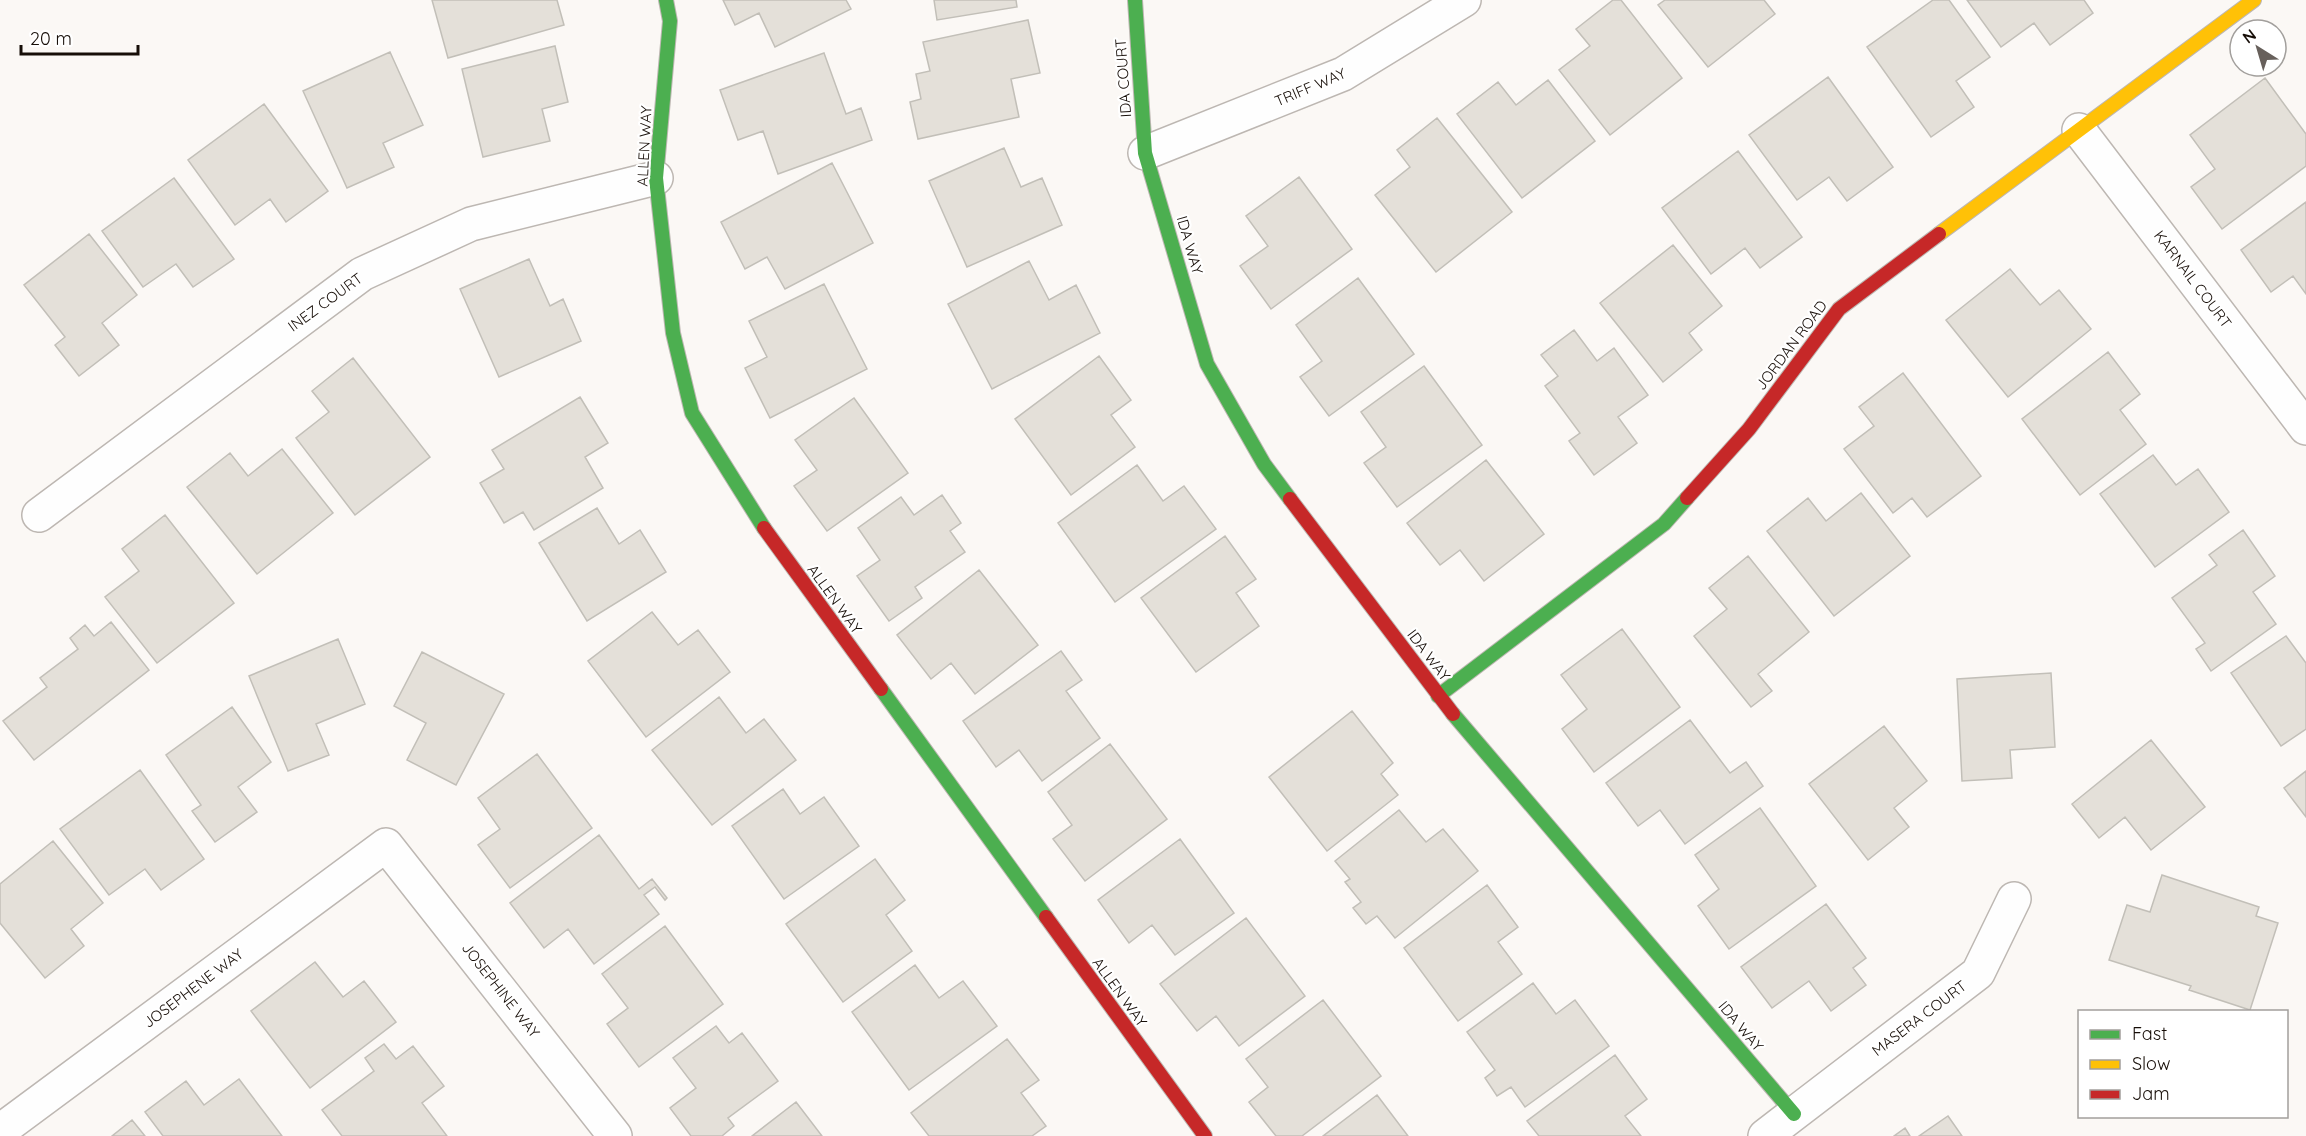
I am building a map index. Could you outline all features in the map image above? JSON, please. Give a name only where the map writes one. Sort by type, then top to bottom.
[{"type":"street","name":"ALLEN WAY","points":[[666,0],[670,21],[656,178],[673,333],[692,413],[762,526],[1204,1136]]},
{"type":"street","name":"IDA COURT","points":[[1135,0],[1145,153]]},
{"type":"street","name":"TRIFF WAY","points":[[1145,153],[1343,74],[1464,0]]},
{"type":"street","name":"JORDAN ROAD","points":[[1438,696],[1664,524],[1749,429],[1839,309],[2254,0]]},
{"type":"street","name":"KARNAIL COURT","points":[[2079,130],[2306,428]]},
{"type":"street","name":"IDA WAY","points":[[1145,153],[1208,364],[1264,464],[1438,696],[1794,1114]]},
{"type":"street","name":"INEZ COURT","points":[[39,515],[362,274],[471,224],[656,178]]},
{"type":"street","name":"JOSEPHENE WAY","points":[[0,1131],[386,845]]},
{"type":"street","name":"JOSEPHINE WAY","points":[[386,845],[615,1136]]},
{"type":"street","name":"MASERA COURT","points":[[1765,1136],[1978,973],[2014,899]]},
{"type":"building","points":[[432,0],[557,0],[564,25],[448,58]]},
{"type":"building","points":[[723,0],[846,0],[851,9],[775,47],[759,13],[735,25]]},
{"type":"building","points":[[934,0],[1016,0],[1017,7],[937,20]]},
{"type":"building","points":[[1613,0],[1621,0],[1682,78],[1610,135],[1559,70],[1590,46],[1576,29]]},
{"type":"building","points":[[1665,0],[1764,0],[1775,14],[1708,67],[1658,5]]},
{"type":"building","points":[[1933,0],[1949,0],[1990,57],[1956,81],[1974,107],[1931,137],[1867,47]]},
{"type":"building","points":[[1967,0],[2084,0],[2093,13],[2050,45],[2034,23],[2001,47]]},
{"type":"building","points":[[1028,20],[1040,73],[1011,79],[1019,117],[918,139],[910,102],[921,99],[916,74],[930,71],[923,42]]},
{"type":"building","points":[[555,46],[568,102],[542,109],[550,141],[483,157],[462,69]]},
{"type":"building","points":[[390,52],[423,125],[383,143],[394,167],[347,188],[303,91]]},
{"type":"building","points":[[824,53],[846,114],[861,108],[872,140],[778,174],[763,131],[738,140],[720,90]]},
{"type":"building","points":[[1828,77],[1893,167],[1847,201],[1829,177],[1797,200],[1749,135]]},
{"type":"building","points":[[2265,78],[2306,134],[2306,166],[2222,229],[2191,187],[2215,169],[2190,135]]},
{"type":"building","points":[[1548,80],[1595,141],[1522,198],[1457,114],[1498,82],[1516,105]]},
{"type":"building","points":[[264,104],[328,191],[286,222],[270,199],[235,225],[188,160]]},
{"type":"building","points":[[1437,118],[1512,212],[1436,272],[1375,195],[1410,167],[1397,150]]},
{"type":"building","points":[[1004,148],[1021,187],[1042,178],[1062,225],[967,267],[929,181]]},
{"type":"building","points":[[1738,151],[1802,237],[1760,268],[1745,248],[1711,274],[1662,208]]},
{"type":"building","points":[[832,163],[873,243],[785,289],[767,257],[745,269],[721,222]]},
{"type":"building","points":[[1299,177],[1352,249],[1271,309],[1240,266],[1268,246],[1246,216]]},
{"type":"building","points":[[174,178],[234,259],[193,287],[176,264],[143,287],[102,231]]},
{"type":"building","points":[[2306,202],[2306,294],[2293,276],[2271,292],[2241,250]]},
{"type":"building","points":[[89,234],[137,295],[102,323],[119,345],[79,376],[55,345],[65,337],[24,285]]},
{"type":"building","points":[[1673,245],[1722,306],[1689,333],[1702,350],[1663,382],[1600,303]]},
{"type":"building","points":[[529,259],[550,306],[563,299],[581,341],[499,377],[460,289]]},
{"type":"building","points":[[1029,261],[1049,300],[1076,285],[1100,333],[992,389],[948,304]]},
{"type":"building","points":[[2010,269],[2040,305],[2059,290],[2091,329],[2008,397],[1946,320]]},
{"type":"building","points":[[1358,278],[1414,354],[1329,416],[1300,377],[1322,361],[1296,325]]},
{"type":"building","points":[[824,284],[867,369],[770,418],[745,368],[767,357],[749,321]]},
{"type":"building","points":[[1574,330],[1597,361],[1614,348],[1648,395],[1618,417],[1637,443],[1594,475],[1569,441],[1580,433],[1545,386],[1558,376],[1541,355]]},
{"type":"building","points":[[2108,352],[2140,394],[2120,410],[2146,444],[2080,495],[2022,419]]},
{"type":"building","points":[[1099,356],[1131,400],[1111,415],[1135,447],[1071,495],[1015,419]]},
{"type":"building","points":[[353,358],[430,457],[355,515],[296,438],[329,412],[312,391]]},
{"type":"building","points":[[1424,366],[1482,445],[1397,507],[1364,463],[1386,447],[1361,412]]},
{"type":"building","points":[[1903,373],[1981,476],[1927,517],[1912,498],[1893,513],[1844,449],[1874,426],[1859,407]]},
{"type":"building","points":[[580,397],[608,443],[585,457],[603,488],[534,530],[523,512],[504,523],[480,483],[504,469],[492,450]]},
{"type":"building","points":[[854,398],[908,473],[827,531],[794,486],[817,470],[795,440]]},
{"type":"building","points":[[282,449],[333,513],[257,574],[187,487],[230,453],[248,476]]},
{"type":"building","points":[[2153,455],[2176,485],[2198,469],[2229,512],[2155,567],[2100,494]]},
{"type":"building","points":[[1486,460],[1544,534],[1484,581],[1460,550],[1440,565],[1407,523]]},
{"type":"building","points":[[1137,465],[1163,501],[1184,486],[1216,529],[1115,602],[1058,523]]},
{"type":"building","points":[[1861,493],[1910,556],[1834,616],[1767,531],[1808,498],[1826,521]]},
{"type":"building","points":[[942,495],[961,523],[950,531],[965,552],[915,587],[922,598],[889,621],[857,576],[880,560],[858,528],[901,497],[914,515]]},
{"type":"building","points":[[597,508],[619,544],[640,530],[666,572],[587,621],[539,543]]},
{"type":"building","points":[[165,515],[234,603],[157,663],[105,597],[139,571],[122,549]]},
{"type":"building","points":[[2243,530],[2275,576],[2253,592],[2276,624],[2211,671],[2196,649],[2205,643],[2172,598],[2217,565],[2209,555]]},
{"type":"building","points":[[1225,536],[1256,579],[1236,593],[1259,626],[1196,672],[1141,598]]},
{"type":"building","points":[[1748,556],[1809,632],[1758,674],[1772,691],[1751,707],[1694,636],[1727,609],[1709,588]]},
{"type":"building","points":[[979,570],[1038,645],[975,694],[951,663],[931,679],[897,635]]},
{"type":"building","points":[[652,612],[678,645],[698,630],[730,672],[646,737],[588,661]]},
{"type":"building","points":[[111,622],[149,670],[34,760],[3,721],[47,687],[40,678],[78,649],[70,638],[85,625],[94,636]]},
{"type":"building","points":[[1622,629],[1680,707],[1594,772],[1562,729],[1587,709],[1561,675]]},
{"type":"building","points":[[2286,636],[2306,663],[2306,729],[2281,746],[2231,673]]},
{"type":"building","points":[[338,639],[365,704],[316,724],[329,755],[288,771],[249,676]]},
{"type":"building","points":[[1061,651],[1082,680],[1066,691],[1100,738],[1042,781],[1019,750],[996,767],[963,721]]},
{"type":"building","points":[[422,652],[504,694],[456,785],[407,760],[426,723],[394,706]]},
{"type":"building","points":[[2051,673],[2055,747],[2010,750],[2012,778],[1962,781],[1957,679]]},
{"type":"building","points":[[719,697],[746,733],[764,719],[796,760],[712,825],[652,750]]},
{"type":"building","points":[[232,707],[271,762],[238,787],[257,812],[215,842],[192,811],[201,805],[166,755]]},
{"type":"building","points":[[1352,711],[1393,763],[1381,774],[1398,795],[1327,851],[1269,777]]},
{"type":"building","points":[[1690,720],[1730,773],[1746,762],[1763,786],[1685,844],[1660,810],[1638,826],[1606,783]]},
{"type":"building","points":[[1884,726],[1927,781],[1894,808],[1909,827],[1868,860],[1809,784]]},
{"type":"building","points":[[2151,740],[2205,807],[2151,850],[2125,817],[2099,838],[2072,804]]},
{"type":"building","points":[[1110,744],[1167,819],[1085,881],[1053,839],[1072,825],[1048,792]]},
{"type":"building","points":[[537,754],[592,828],[510,888],[478,845],[500,829],[478,798]]},
{"type":"building","points":[[140,770],[204,859],[161,890],[145,869],[109,895],[60,829]]},
{"type":"building","points":[[2306,771],[2306,817],[2284,788]]},
{"type":"building","points":[[783,789],[800,814],[824,797],[859,846],[784,899],[732,826]]},
{"type":"building","points":[[1760,808],[1816,886],[1729,949],[1698,906],[1719,889],[1695,855]]},
{"type":"building","points":[[1399,810],[1426,842],[1443,829],[1478,871],[1395,938],[1377,916],[1366,924],[1353,908],[1361,902],[1345,882],[1350,879],[1335,861]]},
{"type":"building","points":[[599,835],[639,889],[652,879],[667,898],[665,900],[655,887],[644,895],[659,914],[594,964],[568,929],[544,948],[510,903]]},
{"type":"building","points":[[1180,839],[1234,913],[1175,955],[1152,925],[1129,943],[1098,900]]},
{"type":"building","points":[[53,841],[103,903],[71,929],[84,946],[45,978],[0,923],[0,884]]},
{"type":"building","points":[[875,859],[905,900],[886,915],[912,951],[843,1002],[786,924]]},
{"type":"building","points":[[2162,875],[2259,907],[2256,916],[2278,923],[2250,1010],[2189,990],[2191,986],[2109,960],[2127,905],[2150,912]]},
{"type":"building","points":[[1487,885],[1518,927],[1498,942],[1522,974],[1458,1021],[1404,948]]},
{"type":"building","points":[[1826,904],[1866,958],[1853,968],[1866,985],[1831,1011],[1809,981],[1772,1008],[1741,967]]},
{"type":"building","points":[[1246,918],[1305,996],[1239,1046],[1216,1016],[1197,1031],[1160,984]]},
{"type":"building","points":[[665,926],[723,1004],[639,1067],[607,1024],[628,1008],[602,974]]},
{"type":"building","points":[[315,962],[343,997],[364,981],[396,1022],[310,1088],[251,1011]]},
{"type":"building","points":[[915,965],[939,998],[963,981],[997,1026],[909,1090],[852,1012]]},
{"type":"building","points":[[1533,983],[1556,1014],[1575,1000],[1609,1046],[1525,1107],[1511,1087],[1497,1096],[1485,1078],[1495,1070],[1467,1032]]},
{"type":"building","points":[[1323,1000],[1381,1076],[1302,1136],[1276,1136],[1249,1102],[1268,1087],[1246,1059]]},
{"type":"building","points":[[716,1026],[729,1043],[742,1033],[778,1081],[728,1118],[734,1126],[722,1136],[691,1136],[670,1108],[696,1088],[673,1058]]},
{"type":"building","points":[[1007,1039],[1039,1080],[1021,1093],[1046,1126],[1032,1136],[929,1136],[911,1113]]},
{"type":"building","points":[[384,1044],[396,1059],[413,1046],[444,1086],[422,1103],[447,1136],[342,1136],[322,1110],[374,1071],[365,1058]]},
{"type":"building","points":[[1615,1055],[1647,1099],[1625,1116],[1641,1136],[1539,1136],[1527,1121]]},
{"type":"building","points":[[239,1079],[282,1136],[163,1136],[145,1112],[186,1081],[204,1105]]},
{"type":"building","points":[[1377,1095],[1408,1136],[1323,1136]]},
{"type":"building","points":[[796,1102],[822,1136],[752,1136]]},
{"type":"building","points":[[1948,1116],[1962,1136],[1919,1136]]},
{"type":"building","points":[[132,1120],[145,1136],[112,1136]]},
{"type":"building","points":[[1905,1128],[1910,1136],[1894,1136]]},
{"type":"traffic: fast","points":[[666,0],[670,21],[656,178],[673,333],[692,413],[764,528]]},
{"type":"traffic: fast","points":[[1135,0],[1145,153],[1207,364],[1264,464],[1290,499]]},
{"type":"traffic: fast","points":[[1438,696],[1664,524],[1687,498]]},
{"type":"traffic: fast","points":[[881,689],[1046,917]]},
{"type":"traffic: fast","points":[[1453,714],[1794,1114]]},
{"type":"traffic: slow","points":[[1939,234],[2254,0]]},
{"type":"traffic: jam","points":[[1687,498],[1749,429],[1839,309],[1939,234]]},
{"type":"traffic: jam","points":[[1290,499],[1453,714]]},
{"type":"traffic: jam","points":[[764,528],[881,689]]},
{"type":"traffic: jam","points":[[1046,917],[1205,1136]]}]
